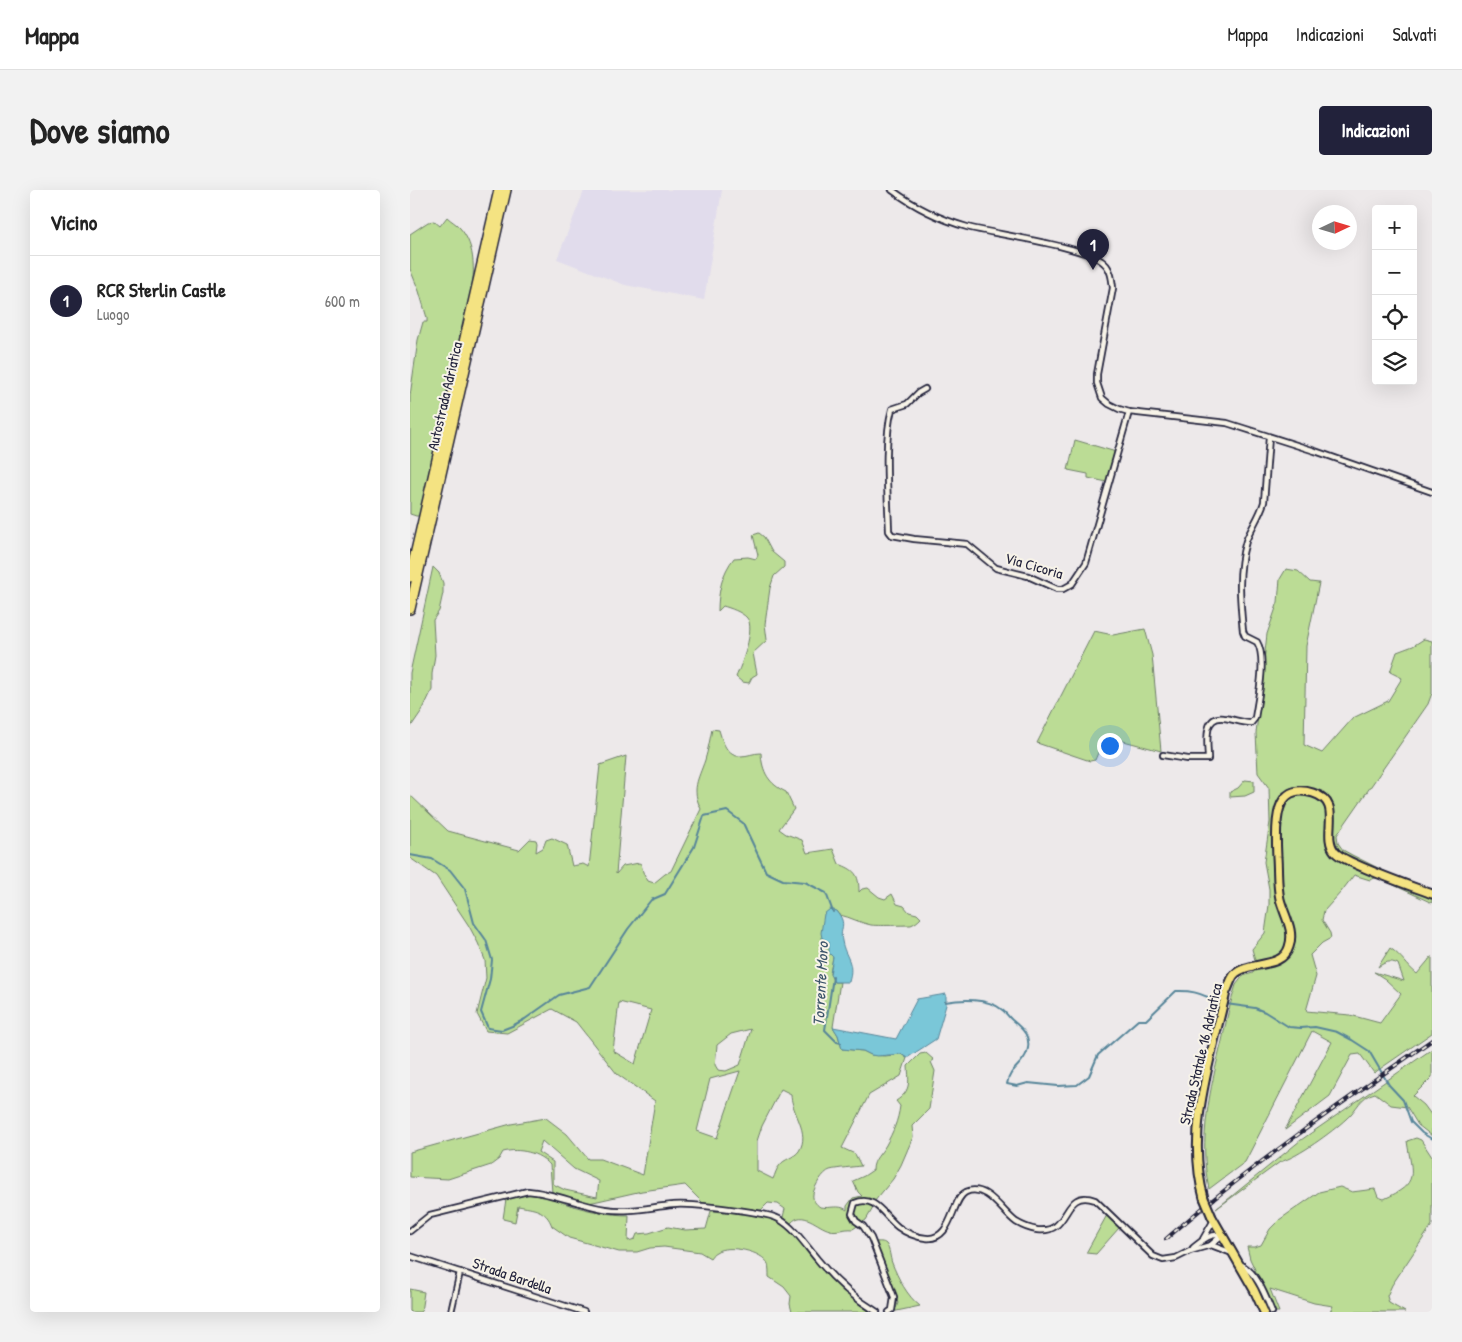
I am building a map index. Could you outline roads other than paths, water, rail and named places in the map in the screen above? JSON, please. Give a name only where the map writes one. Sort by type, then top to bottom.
[{"type":"highway","name":"Autostrada Adriatica","points":[[410,608],[471,329],[499,190]]},
{"type":"highway","name":"Autostrada Adriatica","points":[[410,576],[506,190]]},
{"type":"main road","name":"Strada Statale 16 Adriatica","points":[[1264,1312],[1212,1218],[1204,1198],[1198,1172],[1196,1136],[1210,1061],[1226,992],[1231,980],[1235,974],[1242,970],[1279,959],[1288,949],[1291,930],[1280,898],[1276,830],[1280,804],[1291,794],[1309,792],[1318,795],[1327,803],[1331,814],[1330,841],[1337,854],[1350,862],[1432,894]]},
{"type":"street","points":[[892,190],[932,215],[967,227],[1073,250],[1095,257],[1104,263],[1111,274],[1113,288],[1097,383],[1102,398],[1109,404],[1130,412],[1217,421],[1315,450],[1432,492]]},
{"type":"street","name":"Via Cicoria","points":[[926,389],[918,393],[907,404],[892,409],[888,468],[889,531],[892,535],[921,540],[967,544],[996,568],[1028,576],[1063,589],[1072,584],[1086,563],[1130,412]]},
{"type":"street","points":[[1163,755],[1188,760],[1208,759],[1208,730],[1212,721],[1218,718],[1251,723],[1255,718],[1261,669],[1261,651],[1257,642],[1245,636],[1243,631],[1239,578],[1246,541],[1259,518],[1264,502],[1270,437]]},
{"type":"street","points":[[410,1230],[430,1216],[528,1190],[605,1209],[635,1211],[675,1205],[762,1214],[778,1218],[795,1232],[844,1289],[878,1312]]},
{"type":"street","points":[[889,1312],[892,1310],[894,1297],[871,1238],[852,1214],[855,1203],[862,1200],[876,1206],[906,1232],[929,1238],[937,1236],[946,1228],[959,1198],[967,1192],[978,1191],[990,1196],[1016,1222],[1038,1230],[1052,1229],[1059,1224],[1070,1206],[1077,1200],[1085,1197],[1095,1200],[1153,1256],[1164,1260],[1176,1258],[1190,1251],[1211,1245],[1222,1235]]},
{"type":"street","points":[[1203,1239],[1212,1218]]},
{"type":"street","points":[[1190,1251],[1203,1239],[1216,1234],[1222,1235]]},
{"type":"street","points":[[1211,1245],[1232,1253]]},
{"type":"street","name":"Strada Bardella","points":[[410,1256],[584,1312]]},
{"type":"street","points":[[1239,1264],[1248,1269],[1260,1287],[1272,1312]]},
{"type":"street","name":"Strada Bardella","points":[[451,1312],[460,1272]]},
{"type":"street","points":[[1256,1296],[1262,1296],[1267,1300]]},
{"type":"water","points":[[830,909],[837,911],[843,923],[843,947],[851,969],[849,982],[834,982],[830,974],[833,957],[829,953],[829,942],[822,938],[821,933],[824,914]]},
{"type":"water","points":[[946,994],[946,1005],[936,1039],[907,1058],[901,1054],[877,1056],[863,1051],[842,1049],[838,1035],[833,1027],[896,1039],[917,999]]},
{"type":"waterway","name":"Torrente Moro","points":[[410,855],[432,859],[450,870],[465,889],[474,923],[486,940],[492,960],[490,979],[481,1012],[488,1028],[502,1030],[525,1019],[559,995],[590,987],[628,929],[651,900],[665,894],[694,847],[704,816],[727,811],[743,823],[766,872],[783,880],[805,882],[826,893],[833,912]]},
{"type":"waterway","name":"Torrente Moro","points":[[833,977],[825,1030],[837,1042],[841,1043]]},
{"type":"waterway","name":"Torrente Moro","points":[[945,1002],[966,1000],[982,1001],[995,1005],[1003,1010],[1023,1030],[1028,1042],[1027,1052],[1010,1074],[1007,1084],[1017,1086],[1028,1083],[1058,1086],[1077,1085],[1089,1076],[1098,1055],[1138,1020],[1146,1020],[1176,991],[1195,992],[1221,1002]]},
{"type":"waterway","name":"Torrente Moro","points":[[1226,1004],[1255,1008],[1289,1027],[1315,1027],[1337,1032],[1369,1051],[1389,1085],[1403,1100],[1411,1122],[1422,1133],[1432,1139]]},
{"type":"railway","points":[[1166,1239],[1263,1161],[1330,1111],[1432,1040]]},
{"type":"place","name":"RCR Sterlin Castle","points":[[1093,270]]}]
